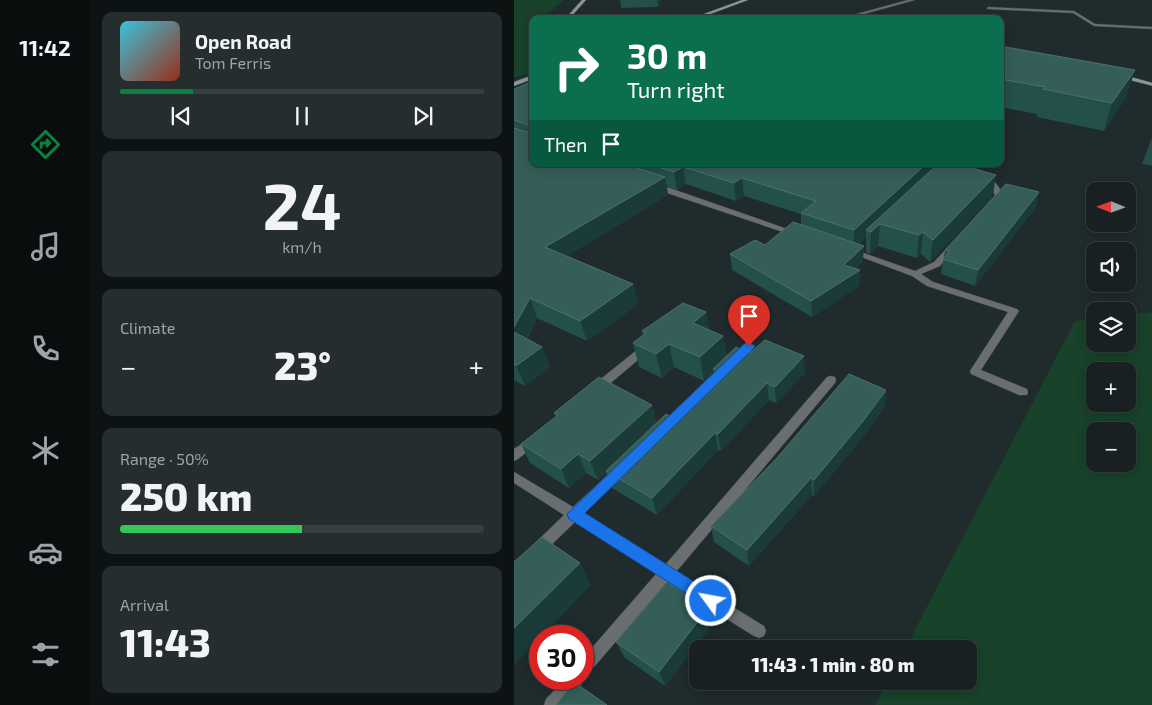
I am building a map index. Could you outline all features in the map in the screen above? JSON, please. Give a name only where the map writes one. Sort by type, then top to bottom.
[{"type":"main road","points":[[569,15],[584,0]]},
{"type":"main road","points":[[703,15],[746,0]]},
{"type":"main road","points":[[1114,75],[1152,85]]},
{"type":"main road","points":[[514,84],[529,78]]},
{"type":"street","points":[[855,15],[913,0]]},
{"type":"street","points":[[988,8],[1074,12],[1081,14],[1087,22],[1094,25],[1152,28]]},
{"type":"street","points":[[972,174],[989,180],[998,189],[999,196],[986,210]]},
{"type":"street","points":[[644,183],[801,235]]},
{"type":"street","points":[[915,274],[937,264],[956,244]]},
{"type":"street","points":[[856,254],[863,247]]},
{"type":"street","points":[[847,251],[915,274],[930,284],[1014,311],[975,371],[1023,392]]},
{"type":"street","points":[[589,395],[656,340]]},
{"type":"street","points":[[658,433],[749,346]]},
{"type":"street","points":[[594,657],[831,380]]},
{"type":"street","points":[[514,456],[544,431]]},
{"type":"street","points":[[527,559],[630,460]]},
{"type":"street","points":[[514,477],[759,631]]},
{"type":"street","points":[[552,705],[565,690]]},
{"type":"green space","points":[[514,0],[564,0],[548,15],[529,15],[529,73],[514,78]]},
{"type":"green space","points":[[1152,312],[1152,705],[875,705],[883,690],[977,690],[977,640],[910,640],[1075,321],[1086,320],[1086,352],[1136,352],[1136,314]]},
{"type":"building","points":[[1004,47],[1135,70],[1112,103],[1043,89],[1045,87],[1004,80]]},
{"type":"building","points":[[529,83],[529,130],[528,125],[514,120],[514,89]]},
{"type":"building","points":[[514,128],[527,132],[529,130],[529,167],[633,167],[665,177],[545,247],[633,284],[580,321],[530,298],[514,327]]},
{"type":"building","points":[[658,167],[683,167],[674,172]]},
{"type":"building","points":[[683,167],[923,167],[854,230],[801,213],[816,201],[742,178],[734,183]]},
{"type":"building","points":[[935,167],[968,167],[996,175],[933,240],[923,232],[919,235],[880,224],[871,232],[866,230]]},
{"type":"building","points":[[1006,184],[1039,192],[978,270],[943,259],[950,251],[945,250]]},
{"type":"building","points":[[793,222],[864,246],[844,265],[860,270],[811,301],[730,254],[755,240],[765,245]]},
{"type":"building","points":[[683,303],[706,312],[693,323],[723,336],[700,357],[669,344],[656,354],[633,343],[646,333],[642,331]]},
{"type":"building","points":[[514,332],[542,347],[516,366],[514,364]]},
{"type":"building","points":[[765,340],[804,356],[775,387],[767,383],[652,498],[606,471],[666,414],[674,419],[722,373],[713,369],[736,347],[750,353]]},
{"type":"building","points":[[849,374],[886,390],[864,420],[814,480],[811,478],[747,550],[711,526],[776,459]]},
{"type":"building","points":[[599,377],[652,405],[590,461],[578,454],[561,469],[521,444],[558,415],[554,413]]},
{"type":"building","points":[[542,537],[580,563],[514,628],[514,562]]},
{"type":"building","points":[[667,582],[709,607],[659,672],[616,642]]},
{"type":"building","points":[[568,690],[585,690],[607,705],[556,705]]},
{"type":"route","points":[[711,601],[574,514],[749,346]]}]
